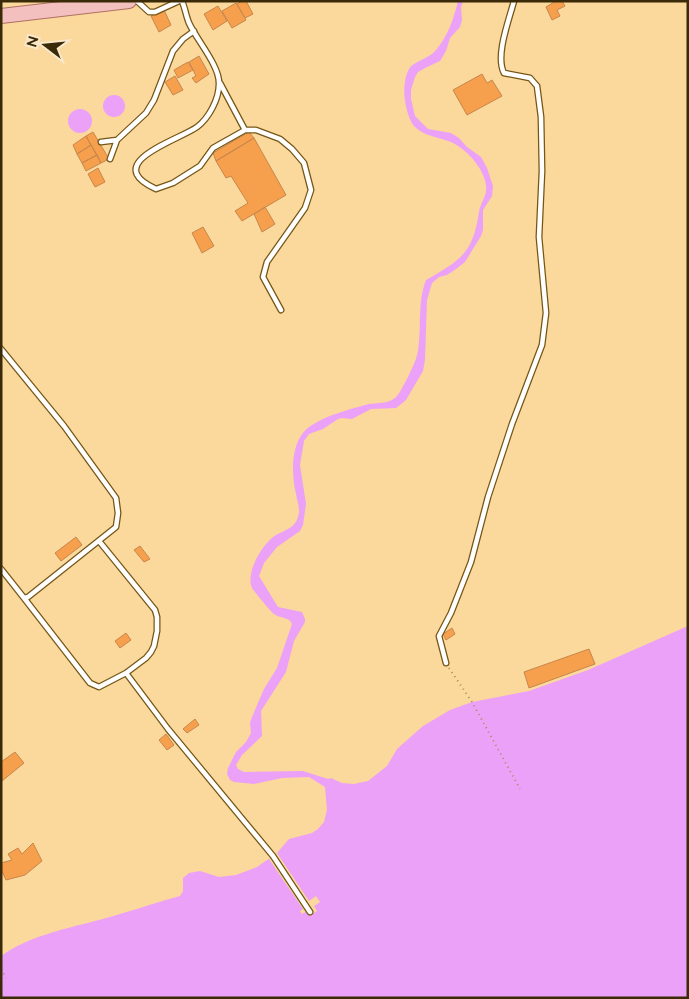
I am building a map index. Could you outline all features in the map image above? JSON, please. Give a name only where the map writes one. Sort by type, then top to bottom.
[{"type":"main road","points":[[1,16],[129,1]]},
{"type":"lane","points":[[137,1],[149,12],[155,12],[181,1],[188,22],[212,63],[244,130]]},
{"type":"lane","points":[[446,663],[439,636],[451,613],[471,562],[488,497],[512,424],[542,345],[546,313],[539,237],[542,117],[537,86],[530,78],[504,73],[500,66],[514,1]]},
{"type":"lane","points":[[110,159],[117,140],[146,113],[154,100],[174,51],[183,39],[194,32]]},
{"type":"lane","points":[[220,83],[208,116],[196,127],[178,135],[140,160],[136,169],[139,179],[156,189],[173,183],[200,166],[214,148],[244,130],[256,130],[280,139],[292,149],[304,163],[311,190],[306,208],[267,262],[264,277],[281,310]]},
{"type":"lane","points":[[101,142],[117,140]]},
{"type":"lane","points":[[1,349],[64,426],[116,498],[118,512],[116,528],[28,597],[24,598]]},
{"type":"lane","points":[[1,570],[90,682],[99,687],[126,673],[151,652],[154,646],[157,617],[155,610],[99,541]]},
{"type":"lane","points":[[126,673],[168,729],[273,856],[310,912]]},
{"type":"path","points":[[446,663],[472,702],[520,789]]},
{"type":"path","points":[[1,969],[6,978]]},
{"type":"shaded area","points":[[458,1],[463,1],[460,27],[450,38],[446,51],[440,61],[418,72],[411,90],[411,99],[415,116],[428,129],[451,133],[481,157],[493,186],[492,196],[483,210],[483,230],[465,262],[432,283],[427,300],[423,371],[406,400],[396,408],[371,409],[352,419],[338,419],[323,429],[309,434],[304,441],[300,465],[306,504],[303,525],[300,531],[277,547],[264,563],[259,576],[278,607],[302,612],[305,622],[294,641],[286,672],[261,711],[262,736],[242,755],[236,765],[238,769],[244,772],[303,771],[328,779],[331,778],[342,783],[354,784],[368,781],[387,766],[397,749],[423,726],[450,710],[472,702],[529,691],[588,670],[688,626],[688,998],[1,998],[1,956],[23,943],[46,934],[180,896],[183,891],[183,878],[189,873],[200,871],[219,877],[236,875],[257,867],[277,853],[289,839],[312,833],[324,822],[327,810],[325,787],[309,777],[282,778],[254,784],[234,782],[230,780],[227,774],[236,752],[246,742],[251,733],[250,723],[252,717],[264,689],[277,668],[292,624],[291,621],[274,614],[259,597],[252,588],[251,574],[256,558],[266,544],[297,521],[299,508],[294,486],[293,466],[296,447],[300,438],[312,425],[324,418],[365,405],[390,401],[397,396],[407,379],[417,355],[422,297],[426,280],[457,261],[469,246],[473,237],[486,193],[484,176],[471,156],[459,146],[423,133],[414,125],[407,111],[404,96],[406,77],[410,67],[429,56],[440,45],[450,27]]},
{"type":"shaded area","points":[[114,95],[122,98],[125,106],[122,114],[114,117],[106,114],[103,106],[106,98]]},
{"type":"shaded area","points":[[80,109],[85,110],[91,116],[91,126],[85,132],[80,133],[75,132],[69,126],[68,121],[69,116],[75,110]]},
{"type":"pier","points":[[277,853],[309,901],[316,896],[320,902],[314,906],[317,911],[310,916],[307,911],[302,914],[300,911],[303,909],[269,859]]},
{"type":"building","points":[[246,1],[253,14],[245,18],[237,4]]},
{"type":"building","points":[[556,1],[562,1],[565,6],[557,10],[560,16],[552,20],[546,7]]},
{"type":"building","points":[[236,3],[246,20],[232,28],[222,11]]},
{"type":"building","points":[[218,6],[227,21],[213,30],[204,14]]},
{"type":"building","points":[[164,10],[171,25],[159,32],[151,16]]},
{"type":"building","points":[[199,56],[209,74],[196,83],[192,78],[196,76],[189,62]]},
{"type":"building","points":[[188,62],[193,70],[178,78],[174,70]]},
{"type":"building","points":[[482,74],[487,83],[492,80],[502,96],[467,115],[453,90]]},
{"type":"building","points":[[175,76],[183,90],[173,95],[165,82]]},
{"type":"building","points":[[93,132],[109,159],[101,163],[86,136]]},
{"type":"building","points":[[249,132],[254,138],[216,161],[213,153]]},
{"type":"building","points":[[86,136],[91,145],[77,154],[73,145]]},
{"type":"building","points":[[254,138],[286,195],[242,221],[235,211],[248,203],[231,176],[226,178],[216,161]]},
{"type":"building","points":[[91,145],[97,155],[82,163],[77,154]]},
{"type":"building","points":[[97,155],[101,163],[86,171],[82,163]]},
{"type":"building","points":[[98,168],[105,182],[95,187],[88,174]]},
{"type":"building","points":[[265,207],[275,224],[262,232],[254,214]]},
{"type":"building","points":[[203,227],[214,246],[202,253],[192,233]]},
{"type":"building","points":[[76,537],[82,545],[61,561],[55,553]]},
{"type":"building","points":[[140,546],[150,559],[144,562],[134,550]]},
{"type":"building","points":[[452,628],[455,634],[446,640],[443,634]]},
{"type":"building","points":[[126,633],[131,640],[120,648],[115,641]]},
{"type":"building","points":[[589,649],[595,664],[529,688],[524,672]]},
{"type":"building","points":[[195,719],[199,725],[187,733],[183,729]]},
{"type":"building","points":[[166,734],[174,745],[167,750],[159,740]]},
{"type":"building","points":[[15,752],[24,763],[2,781],[1,762]]},
{"type":"building","points":[[33,843],[42,861],[25,875],[6,880],[1,869],[1,863],[12,860],[8,854],[18,848],[22,854]]}]
